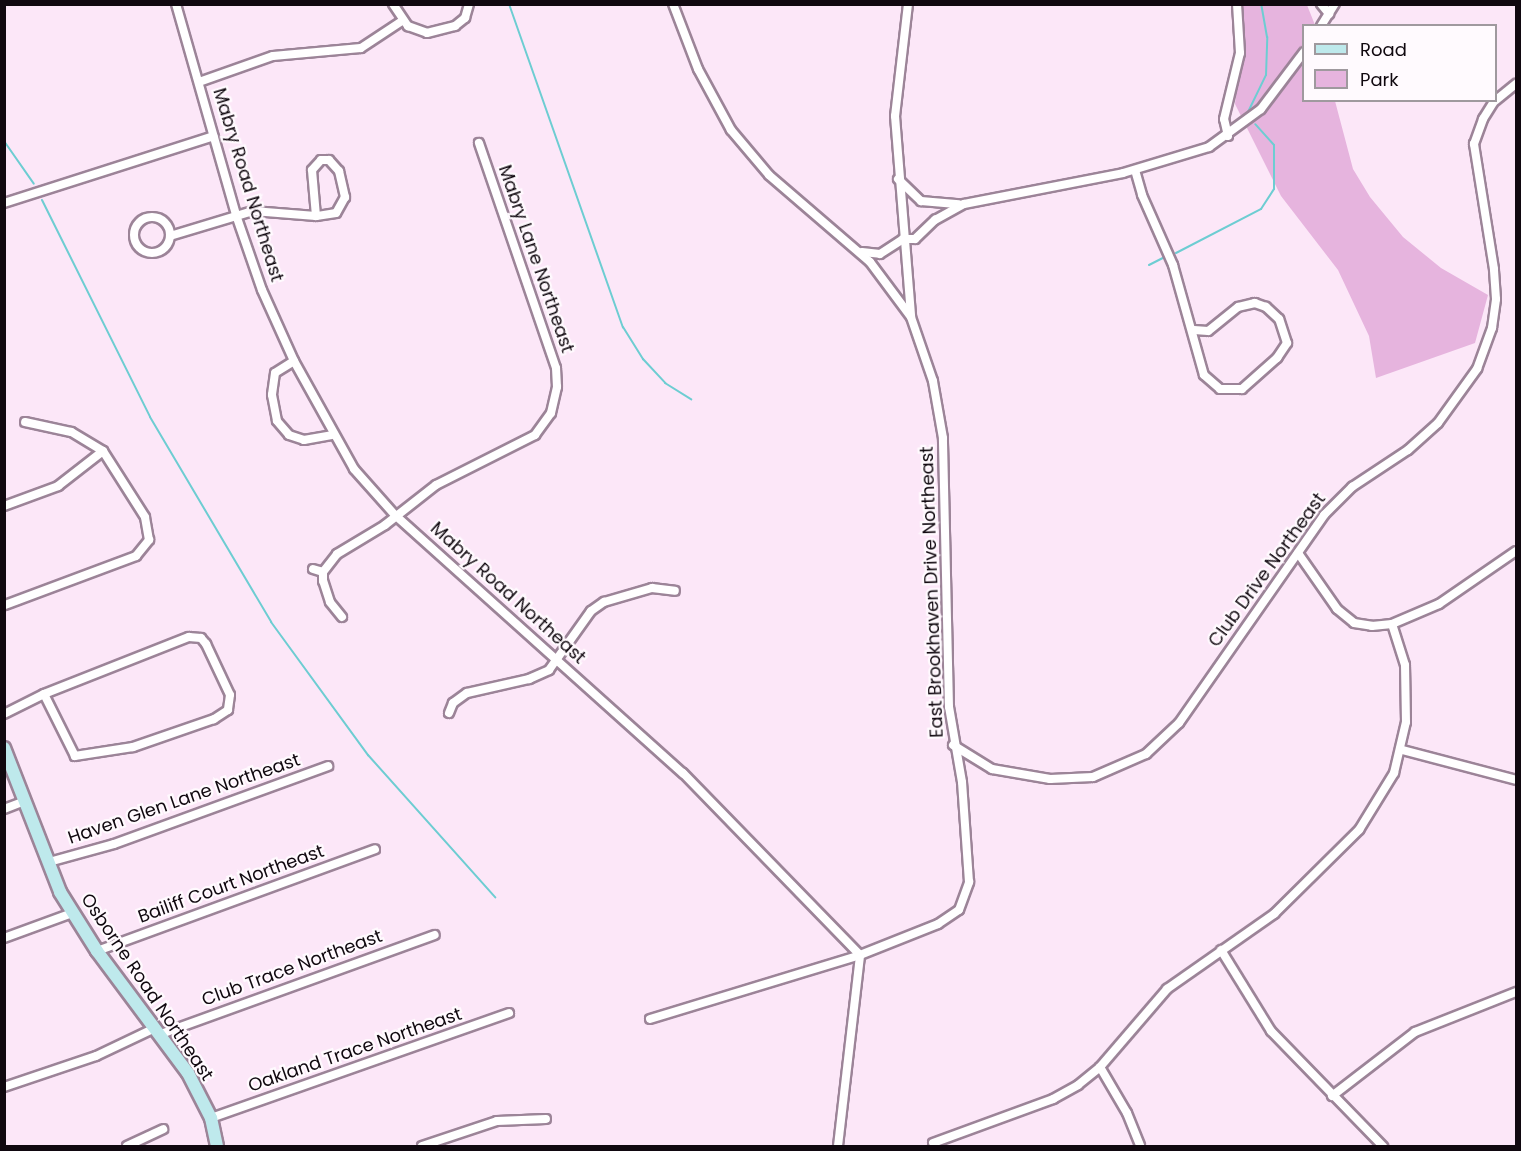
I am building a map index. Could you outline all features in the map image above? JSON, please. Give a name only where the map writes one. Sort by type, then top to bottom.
[{"type":"street","name":"Mabry Road Northeast","points":[[176,4],[236,215],[262,290],[294,361],[354,470],[395,515],[683,773],[834,925],[856,956]]},
{"type":"street","points":[[393,4],[402,21],[421,32],[441,31],[461,22],[469,4]]},
{"type":"street","name":"East Brookhaven Drive Northeast","points":[[650,1019],[856,956],[953,917],[964,902],[969,871],[962,782],[953,745],[943,551],[943,438],[933,381],[911,317],[860,251],[769,175],[731,130],[698,69],[673,4]]},
{"type":"street","points":[[908,4],[896,92],[898,178],[911,317]]},
{"type":"street","points":[[1228,136],[1224,119],[1240,53],[1237,4]]},
{"type":"street","points":[[1321,4],[1329,14]]},
{"type":"street","points":[[1322,24],[1335,4]]},
{"type":"street","points":[[199,82],[273,56],[361,48],[402,21]]},
{"type":"street","points":[[898,178],[921,201],[940,205],[964,204],[1135,170],[1191,155],[1228,136],[1261,109],[1302,55]]},
{"type":"street","name":"Club Drive Northeast","points":[[1497,98],[1516,84]]},
{"type":"street","name":"Club Drive Northeast","points":[[953,745],[992,769],[1050,779],[1093,777],[1135,760],[1179,723],[1324,515],[1352,487],[1425,437],[1477,369],[1492,327],[1496,299],[1474,144],[1483,118],[1494,102]]},
{"type":"street","points":[[4,203],[214,136]]},
{"type":"street","name":"Mabry Lane Northeast","points":[[323,572],[337,554],[436,485],[535,435],[551,413],[557,387],[550,346],[479,143]]},
{"type":"street","points":[[170,236],[163,221],[155,217],[141,220],[134,230],[137,246],[149,253],[162,252],[170,236],[252,211],[316,216],[336,213],[345,197],[339,171],[329,160],[321,160],[312,170],[316,216]]},
{"type":"street","points":[[1135,170],[1142,195],[1173,265],[1194,330],[1196,356],[1204,375],[1228,391],[1249,383],[1277,358],[1287,343],[1279,319],[1266,307],[1255,303],[1238,307],[1208,331],[1194,330]]},
{"type":"street","points":[[906,256],[915,239],[935,220],[964,204]]},
{"type":"street","points":[[860,251],[880,254],[903,239],[915,239]]},
{"type":"street","points":[[294,361],[274,374],[272,395],[277,421],[289,435],[304,440],[333,435]]},
{"type":"street","points":[[5,605],[136,556],[145,548],[150,530],[145,516],[103,451],[71,432],[25,422]]},
{"type":"street","points":[[4,506],[58,486],[103,451]]},
{"type":"street","points":[[1298,553],[1346,618],[1364,626],[1392,624],[1472,584],[1516,551]]},
{"type":"street","points":[[313,569],[323,572],[326,593],[342,617]]},
{"type":"street","points":[[449,713],[453,703],[467,693],[530,679],[559,660],[591,611],[604,602],[652,588],[675,591]]},
{"type":"street","points":[[933,1143],[1053,1099],[1100,1067],[1167,989],[1274,914],[1359,830],[1384,794],[1402,750],[1407,681],[1392,624]]},
{"type":"street","points":[[4,714],[44,694],[189,637],[201,638],[206,644],[230,695],[228,710],[214,719],[133,747],[75,756],[44,694]]},
{"type":"street","name":"Osborne Road Northeast","points":[[4,748],[72,913],[188,1073],[211,1118],[217,1146]]},
{"type":"street","points":[[1402,750],[1516,780]]},
{"type":"street","name":"Haven Glen Lane Northeast","points":[[50,862],[114,844],[328,766]]},
{"type":"street","points":[[4,809],[25,801]]},
{"type":"street","name":"Bailiff Court Northeast","points":[[98,951],[375,849]]},
{"type":"street","points":[[4,938],[72,913]]},
{"type":"street","name":"Club Trace Northeast","points":[[4,1087],[435,935]]},
{"type":"street","points":[[1221,950],[1271,1031],[1383,1146]]},
{"type":"street","points":[[838,1146],[856,956]]},
{"type":"street","points":[[1332,1096],[1415,1032],[1516,992]]},
{"type":"street","name":"Oakland Trace Northeast","points":[[211,1118],[509,1013]]},
{"type":"street","points":[[1100,1067],[1127,1113],[1140,1146]]},
{"type":"street","points":[[422,1146],[497,1121],[546,1119]]},
{"type":"street","points":[[127,1146],[163,1129]]},
{"type":"green space","points":[[1242,5],[1307,5],[1315,24],[1302,24],[1302,102],[1335,102],[1353,169],[1370,197],[1403,237],[1441,268],[1488,295],[1475,343],[1376,378],[1369,336],[1338,270],[1281,196],[1235,104],[1244,14]]},
{"type":"waterway","points":[[509,4],[623,327],[643,359],[665,383],[691,399]]},
{"type":"waterway","points":[[1248,112],[1266,75],[1267,37],[1261,4]]},
{"type":"waterway","points":[[1176,253],[1261,209],[1274,189],[1274,145],[1255,124]]},
{"type":"waterway","points":[[4,141],[34,184]]},
{"type":"waterway","points":[[42,200],[150,417],[271,622],[368,755],[495,897]]},
{"type":"waterway","points":[[1149,265],[1163,258]]}]
